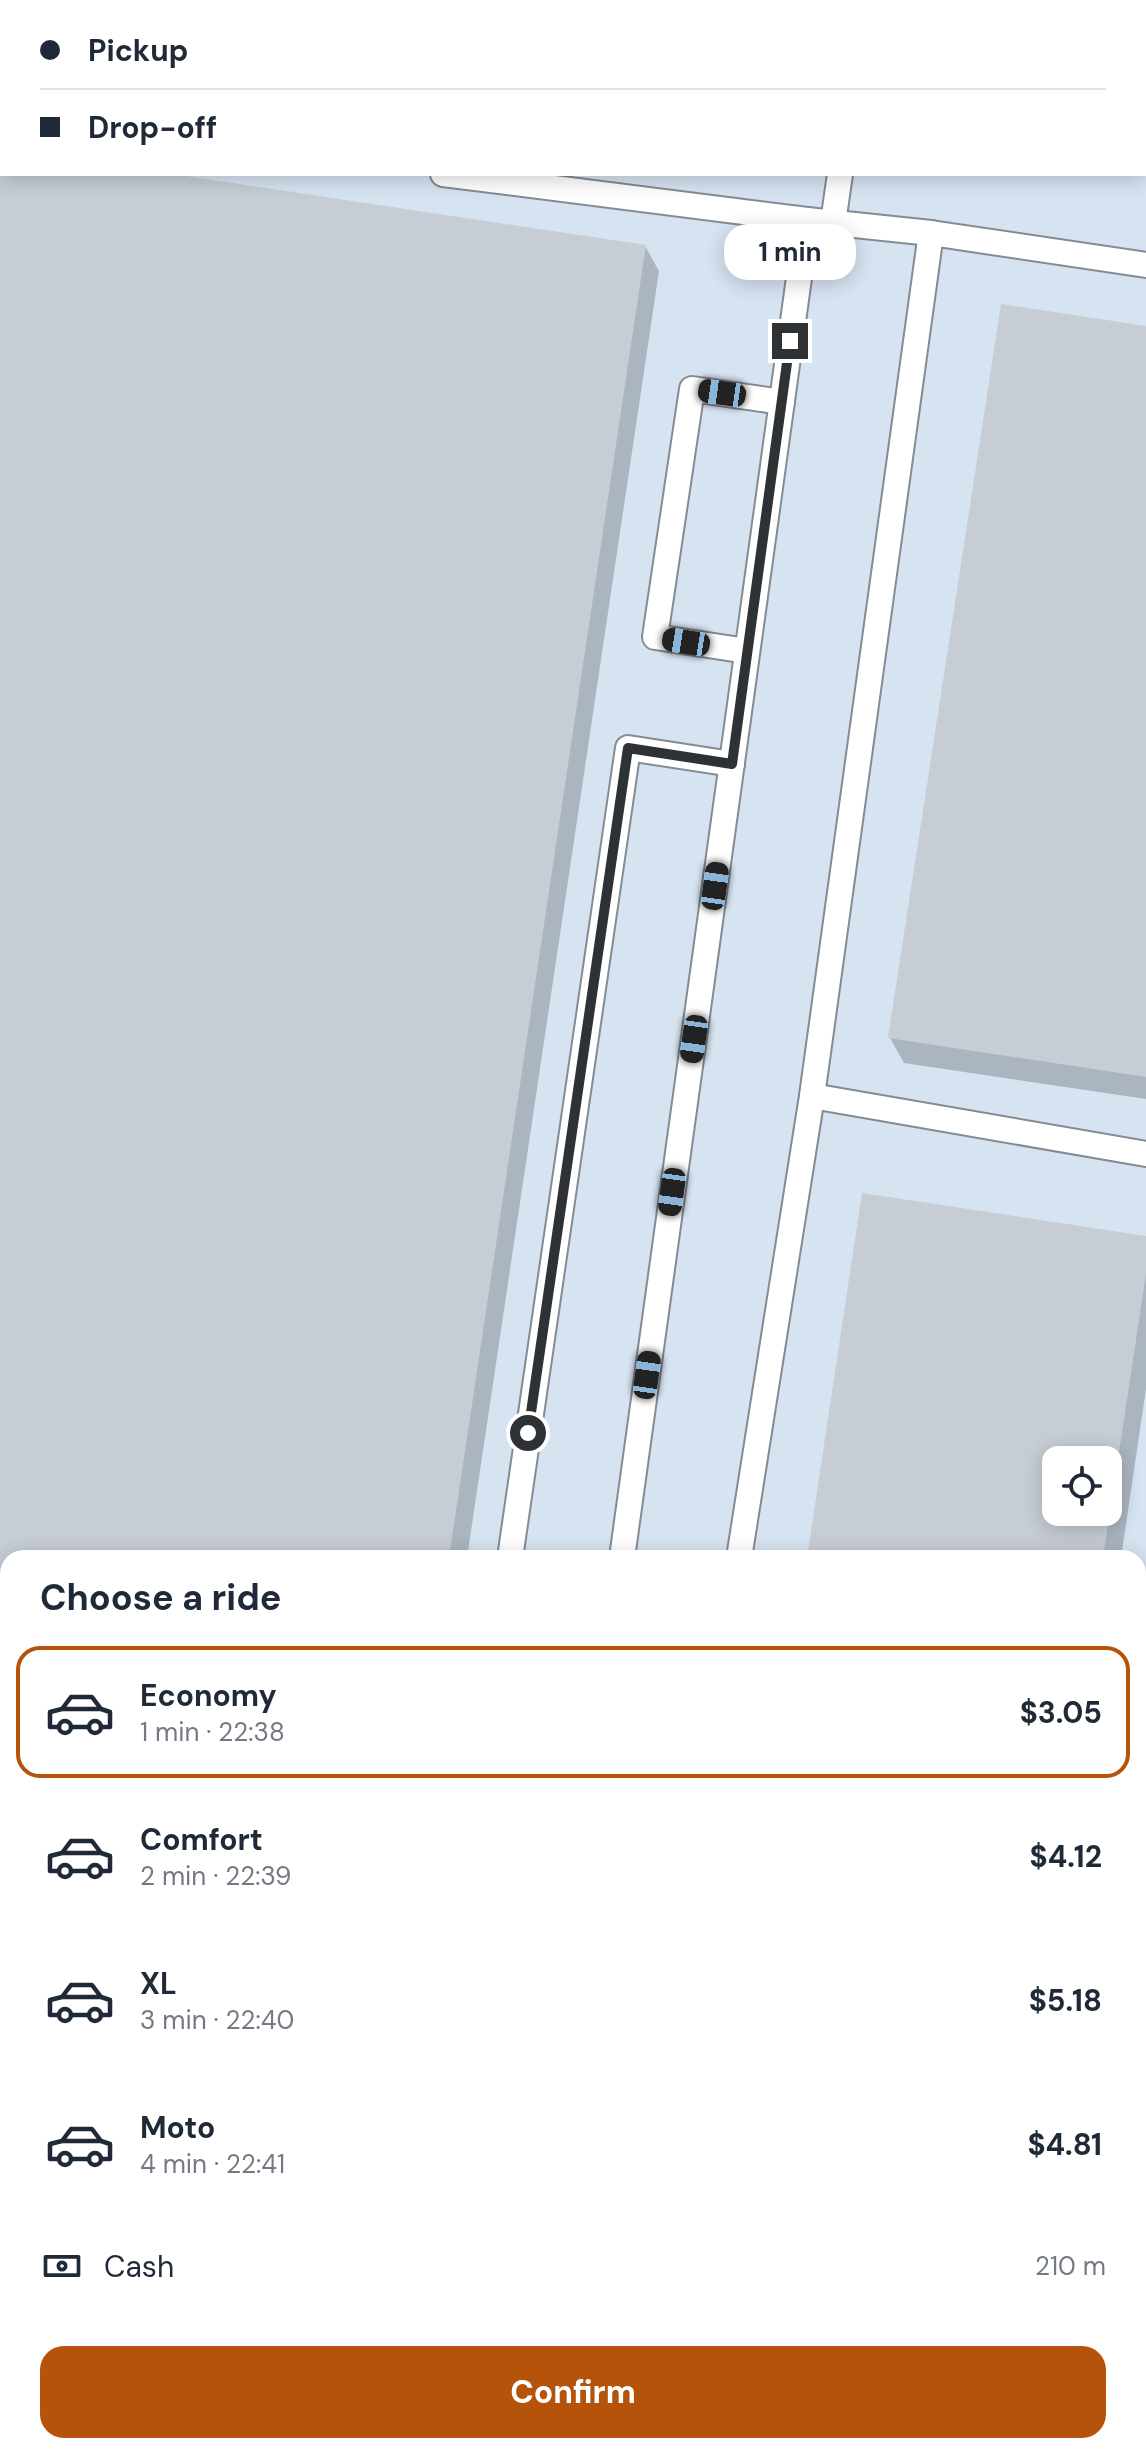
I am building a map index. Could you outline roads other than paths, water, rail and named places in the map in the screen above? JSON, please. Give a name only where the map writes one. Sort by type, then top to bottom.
[{"type":"lane","points":[[459,176],[931,233],[1146,265]]},
{"type":"lane","points":[[833,223],[840,176]]},
{"type":"lane","points":[[623,1550],[807,220]]},
{"type":"lane","points":[[740,1550],[812,1096],[931,233]]},
{"type":"lane","points":[[747,651],[655,637],[692,389],[782,402]]},
{"type":"lane","points":[[511,1550],[628,748],[732,764]]},
{"type":"lane","points":[[812,1096],[1146,1154]]}]
